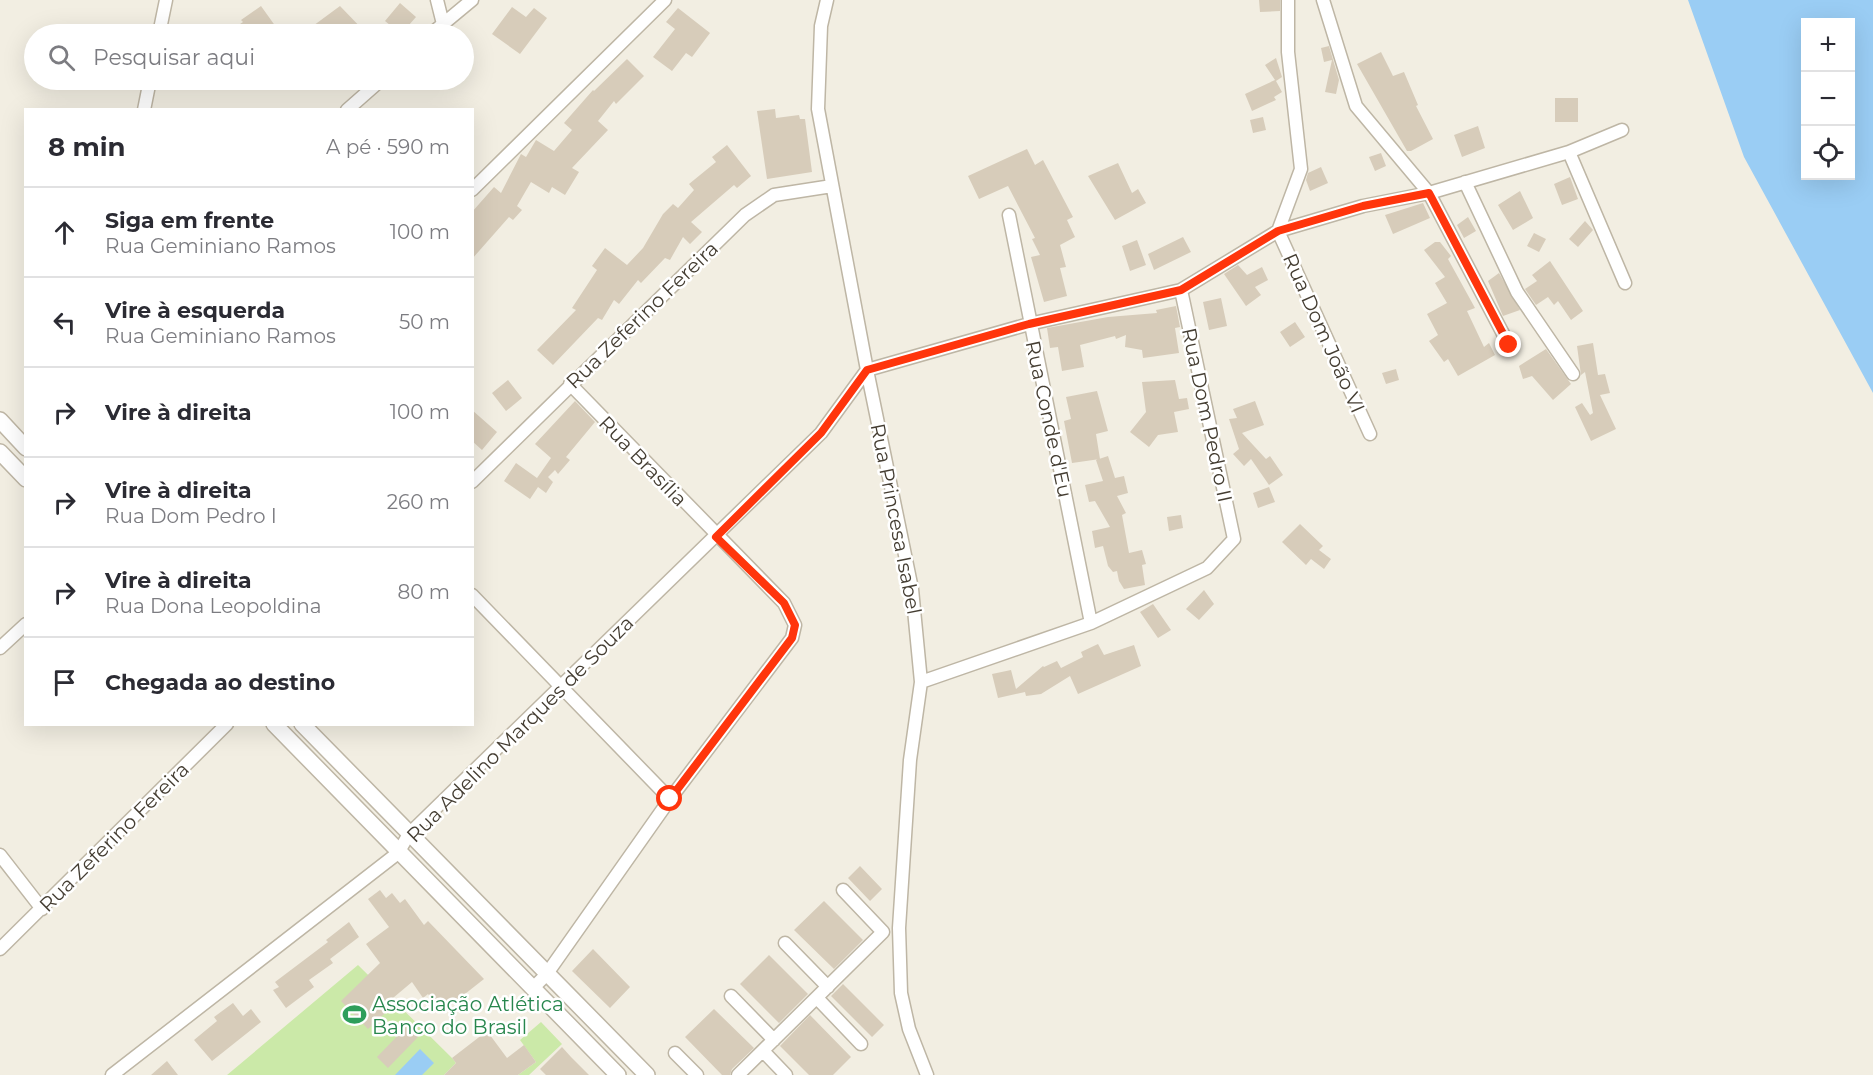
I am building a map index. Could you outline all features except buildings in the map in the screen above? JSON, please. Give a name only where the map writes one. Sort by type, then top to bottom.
[{"type":"street","points":[[161,24],[165,0]]},
{"type":"street","points":[[437,0],[443,24],[472,0]]},
{"type":"street","points":[[474,187],[665,0]]},
{"type":"street","name":"Rua Princesa Isabel","points":[[827,0],[821,26],[818,109],[867,370],[912,589],[921,682],[910,760],[899,928],[901,993],[909,1029],[927,1075]]},
{"type":"street","points":[[1278,231],[1301,169],[1288,52],[1288,0]]},
{"type":"street","points":[[1323,0],[1356,106],[1429,193],[1509,345]]},
{"type":"street","points":[[144,108],[148,90]]},
{"type":"street","points":[[349,108],[370,90]]},
{"type":"street","points":[[867,370],[1029,324],[1181,290],[1278,231],[1363,206],[1429,193],[1569,153],[1622,130]]},
{"type":"street","points":[[1569,153],[1625,284]]},
{"type":"street","points":[[1465,182],[1517,292],[1573,374]]},
{"type":"street","name":"Rua Zeferino Fereira","points":[[474,480],[745,215],[774,195],[832,186]]},
{"type":"street","name":"Rua Conde d'Eu","points":[[1009,215],[1029,324],[1091,623]]},
{"type":"street","name":"Rua Dom João VI","points":[[1278,231],[1370,434]]},
{"type":"street","name":"Rua Dom Pedro II","points":[[1091,623],[1207,568],[1234,539],[1181,290]]},
{"type":"street","name":"Rua Adelino Marques de Souza","points":[[112,1075],[398,853],[409,834],[821,433],[867,370]]},
{"type":"street","name":"Rua Brasília","points":[[532,989],[546,975],[670,799],[792,638],[795,625],[784,603],[716,537],[570,384]]},
{"type":"street","points":[[0,420],[24,446]]},
{"type":"street","points":[[0,452],[24,477]]},
{"type":"street","points":[[474,597],[670,799]]},
{"type":"street","points":[[921,682],[1091,623]]},
{"type":"street","points":[[0,648],[24,626]]},
{"type":"street","name":"Rua Zeferino Fereira","points":[[0,949],[225,726]]},
{"type":"street","points":[[276,726],[618,1075]]},
{"type":"street","points":[[304,726],[644,1074]]},
{"type":"street","points":[[0,855],[42,909]]},
{"type":"street","points":[[738,1075],[883,932],[843,890]]},
{"type":"street","points":[[785,943],[828,987]]},
{"type":"street","points":[[730,996],[774,1040]]},
{"type":"street","points":[[817,998],[861,1044]]},
{"type":"street","points":[[763,1051],[786,1075]]},
{"type":"street","points":[[675,1053],[697,1075]]},
{"type":"green space","name":"Associação Atlética Banco do Brasil","points":[[358,965],[456,1063],[444,1075],[227,1075]]},
{"type":"green space","points":[[541,1022],[562,1044],[529,1075],[518,1075],[536,1062],[520,1040]]},
{"type":"water","points":[[1688,0],[1873,0],[1873,393],[1744,157]]},
{"type":"water","points":[[420,1049],[434,1063],[422,1075],[395,1075]]},
{"type":"place","name":"Associação Atlética Banco do Brasil","points":[[354,1015]]},
{"type":"route","points":[[670,799],[792,638],[795,625],[784,603],[716,537],[821,433],[867,370],[1029,324],[1181,290],[1278,231],[1363,206],[1429,193],[1509,345]]}]
